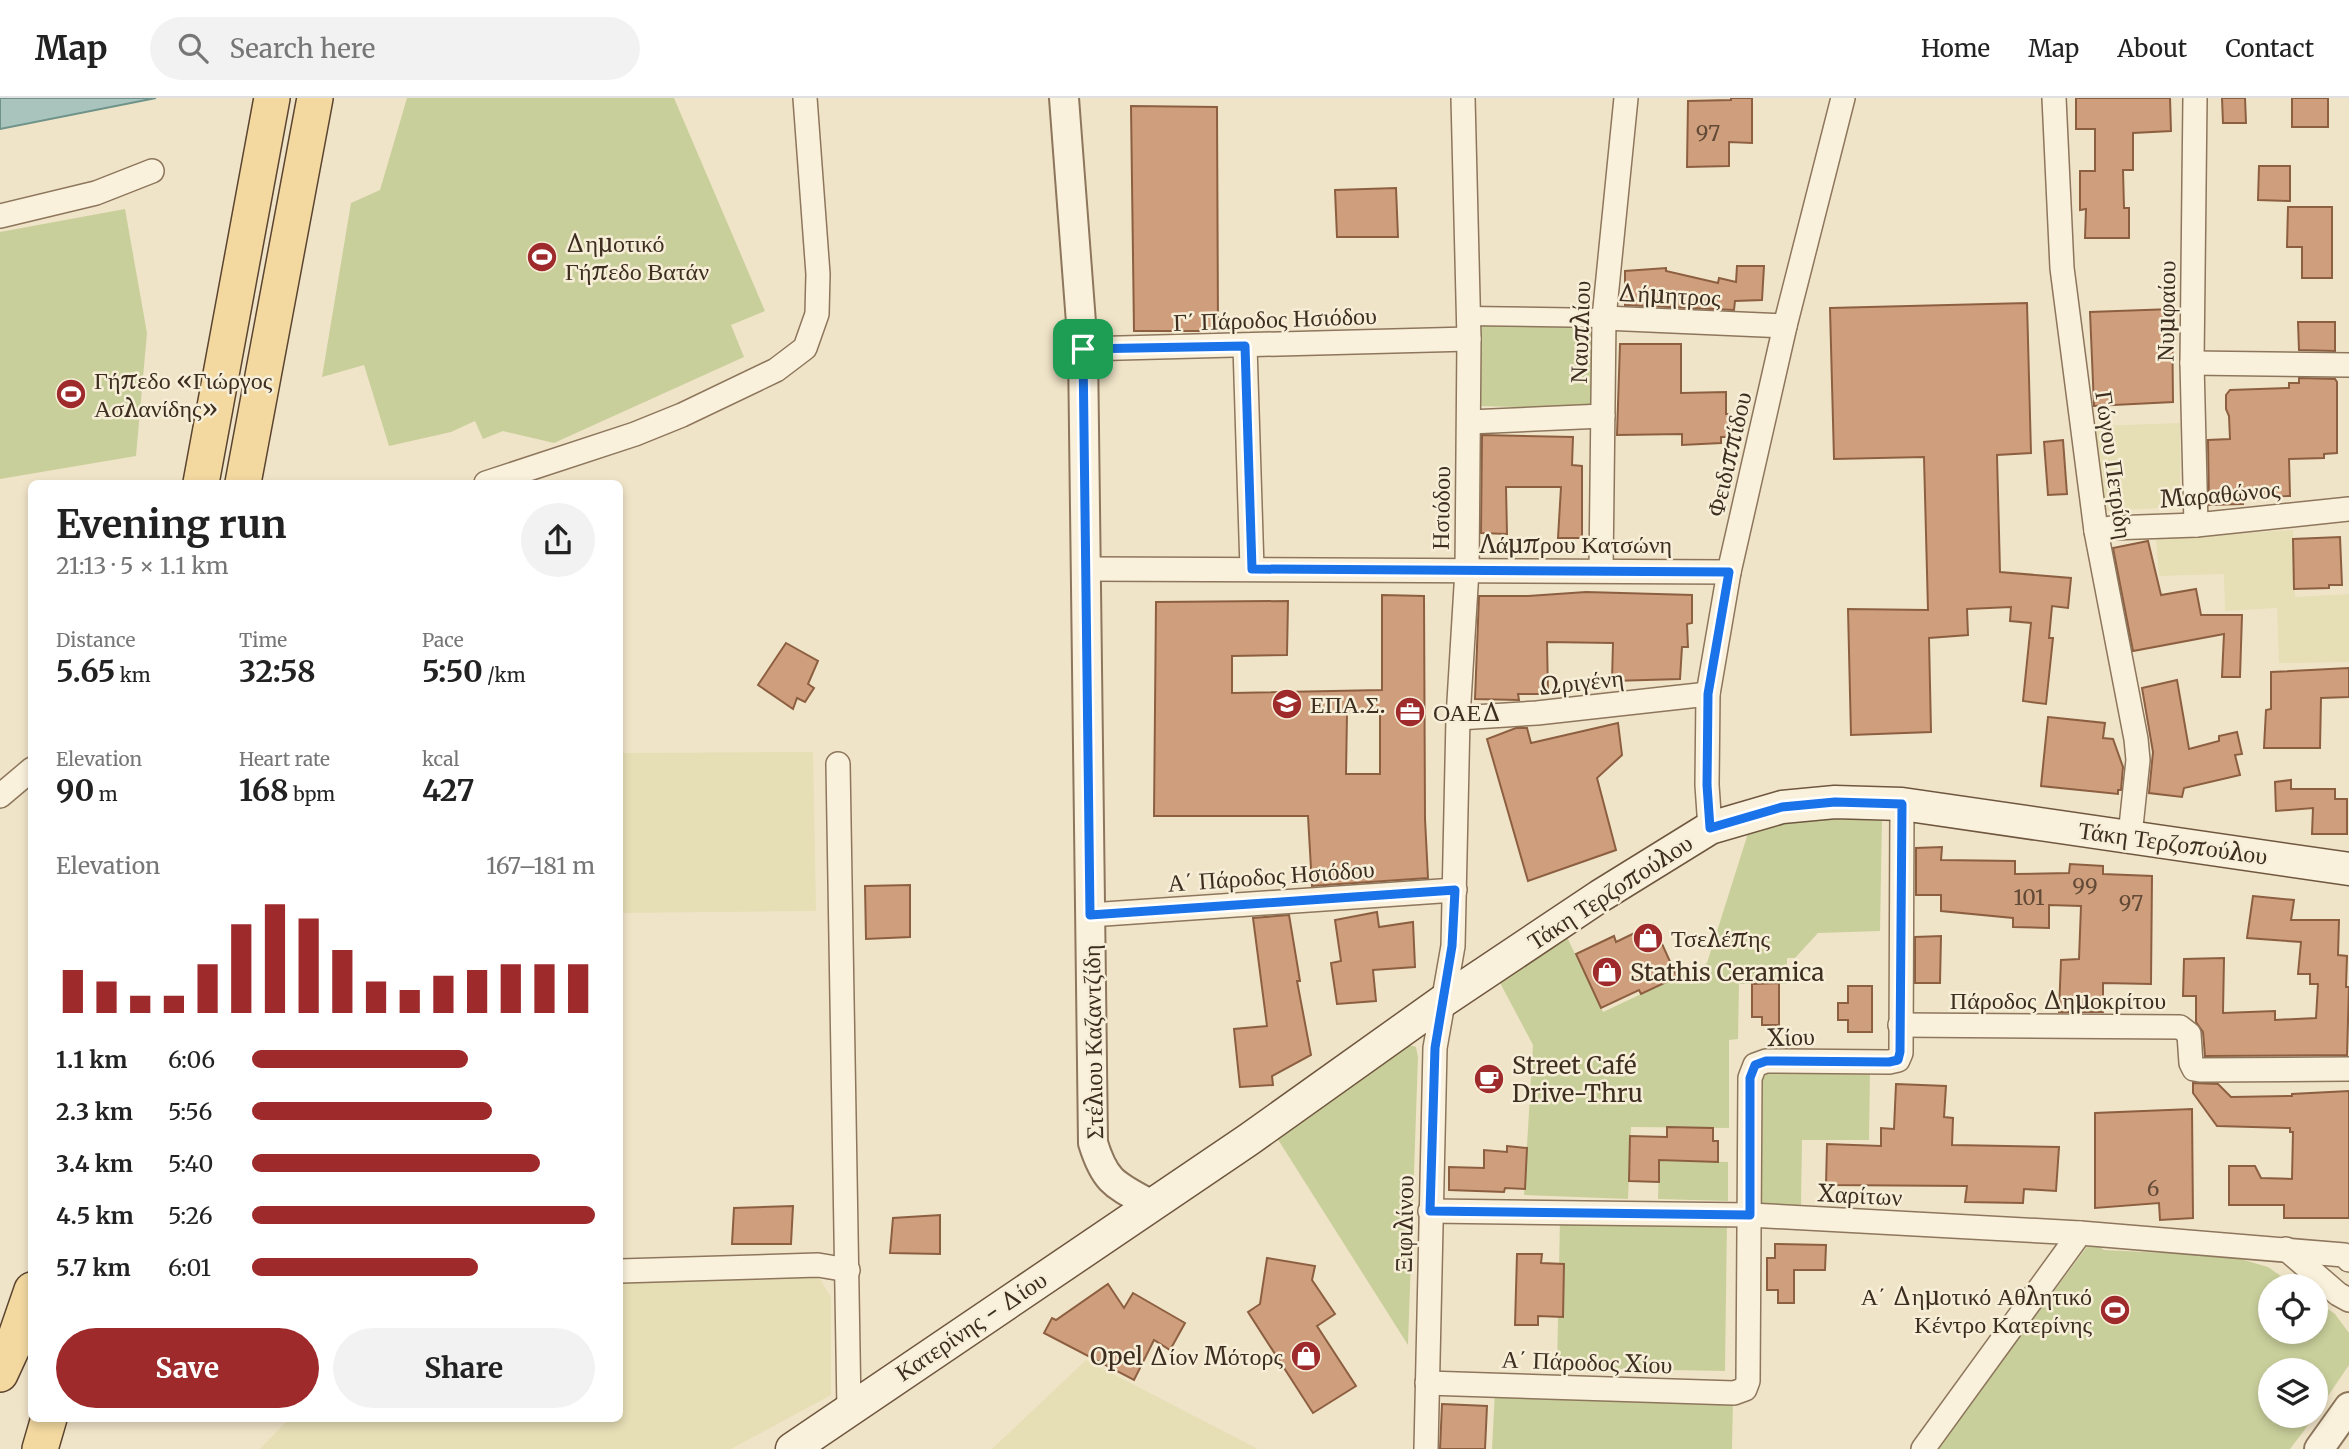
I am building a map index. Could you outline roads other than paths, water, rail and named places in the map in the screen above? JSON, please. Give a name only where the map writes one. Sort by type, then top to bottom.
[{"type":"main road","points":[[202,480],[272,98]]},
{"type":"main road","points":[[244,480],[315,98]]},
{"type":"main road","name":"Τάκη Τερζοπούλου","points":[[1150,1204],[1248,1140],[1443,1001],[1600,896],[1710,828],[1782,807],[1835,802],[1902,804],[2349,869]]},
{"type":"main road","name":"Κατερίνης - Δίου","points":[[792,1449],[1150,1204]]},
{"type":"main road","points":[[0,1374],[28,1302]]},
{"type":"main road","points":[[40,1449],[48,1422]]},
{"type":"street","points":[[495,480],[635,435],[682,415],[776,370],[805,348],[817,314],[818,274],[805,98]]},
{"type":"street","name":"Στέλιου Καζαντζίδη","points":[[1064,98],[1083,349],[1093,1143],[1101,1168],[1112,1182],[1150,1204]]},
{"type":"street","name":"Ησιόδου","points":[[1443,1001],[1452,946],[1458,718],[1467,570],[1469,339],[1463,98]]},
{"type":"street","name":"Ναυπλίου","points":[[1601,570],[1604,318],[1626,98]]},
{"type":"street","name":"Φειδιππίδου","points":[[1710,828],[1707,785],[1708,694],[1729,572],[1784,326],[1843,98]]},
{"type":"street","name":"Γώγου Πετρίδη","points":[[2054,98],[2062,268],[2096,531],[2136,739],[2136,793],[2130,836]]},
{"type":"street","name":"Νυμφαίου","points":[[2195,98],[2192,363],[2196,525]]},
{"type":"street","points":[[0,216],[96,193],[152,171]]},
{"type":"street","name":"Δήμητρος","points":[[1468,316],[1604,318],[1784,326]]},
{"type":"street","name":"Γ΄ Πάροδος Ησιόδου","points":[[1083,349],[1469,339]]},
{"type":"street","points":[[1245,346],[1252,569]]},
{"type":"street","points":[[2192,363],[2349,365]]},
{"type":"street","points":[[1469,422],[1603,416]]},
{"type":"street","name":"Μαραθώνος","points":[[2096,531],[2196,525],[2349,509]]},
{"type":"street","name":"Λάμπρου Κατσώνη","points":[[1086,569],[1729,572]]},
{"type":"street","name":"Ωριγένη","points":[[1458,718],[1537,713],[1708,694]]},
{"type":"street","points":[[838,764],[849,1409]]},
{"type":"street","points":[[0,796],[28,772]]},
{"type":"street","name":"Χίου","points":[[1745,1389],[1748,1381],[1750,1078],[1755,1065],[1766,1061],[1898,1060],[1902,804]]},
{"type":"street","name":"Α΄ Πάροδος Ησιόδου","points":[[1090,915],[1455,890]]},
{"type":"street","name":"Ξιφιλίνου","points":[[1426,1449],[1435,1048],[1443,1001]]},
{"type":"street","name":"Πάροδος Δημοκρίτου","points":[[1900,1025],[2180,1027],[2189,1034],[2191,1063],[2194,1069],[2349,1069]]},
{"type":"street","name":"Χαρίτων","points":[[1430,1211],[1750,1215],[2080,1233],[2347,1256]]},
{"type":"street","points":[[1923,1449],[2080,1233]]},
{"type":"street","points":[[2286,1250],[2338,1294],[2349,1300]]},
{"type":"street","points":[[623,1271],[818,1265],[848,1270]]},
{"type":"street","name":"Α΄ Πάροδος Χίου","points":[[1427,1383],[1734,1393],[1745,1389]]},
{"type":"street","points":[[2319,1449],[2349,1406]]},
{"type":"water","points":[[0,98],[156,98],[0,129]]},
{"type":"place","name":"Δημοτικό Γήπεδο Βατάν","points":[[542,257]]},
{"type":"place","name":"Γήπεδο «Γιώργος Ασλανίδης»","points":[[71,394]]},
{"type":"place","name":"ΕΠΑ.Σ.","points":[[1287,704]]},
{"type":"place","name":"ΟΑΕΔ","points":[[1410,712]]},
{"type":"place","name":"Τσελέπης","points":[[1648,938]]},
{"type":"place","name":"Stathis Ceramica","points":[[1607,972]]},
{"type":"place","name":"Street Café Drive-Thru","points":[[1489,1079]]},
{"type":"place","name":"Α΄ Δημοτικό Αθλητικό Κέντρο Κατερίνης","points":[[2115,1310]]},
{"type":"place","name":"Opel Δίον Μότορς","points":[[1306,1356]]}]
